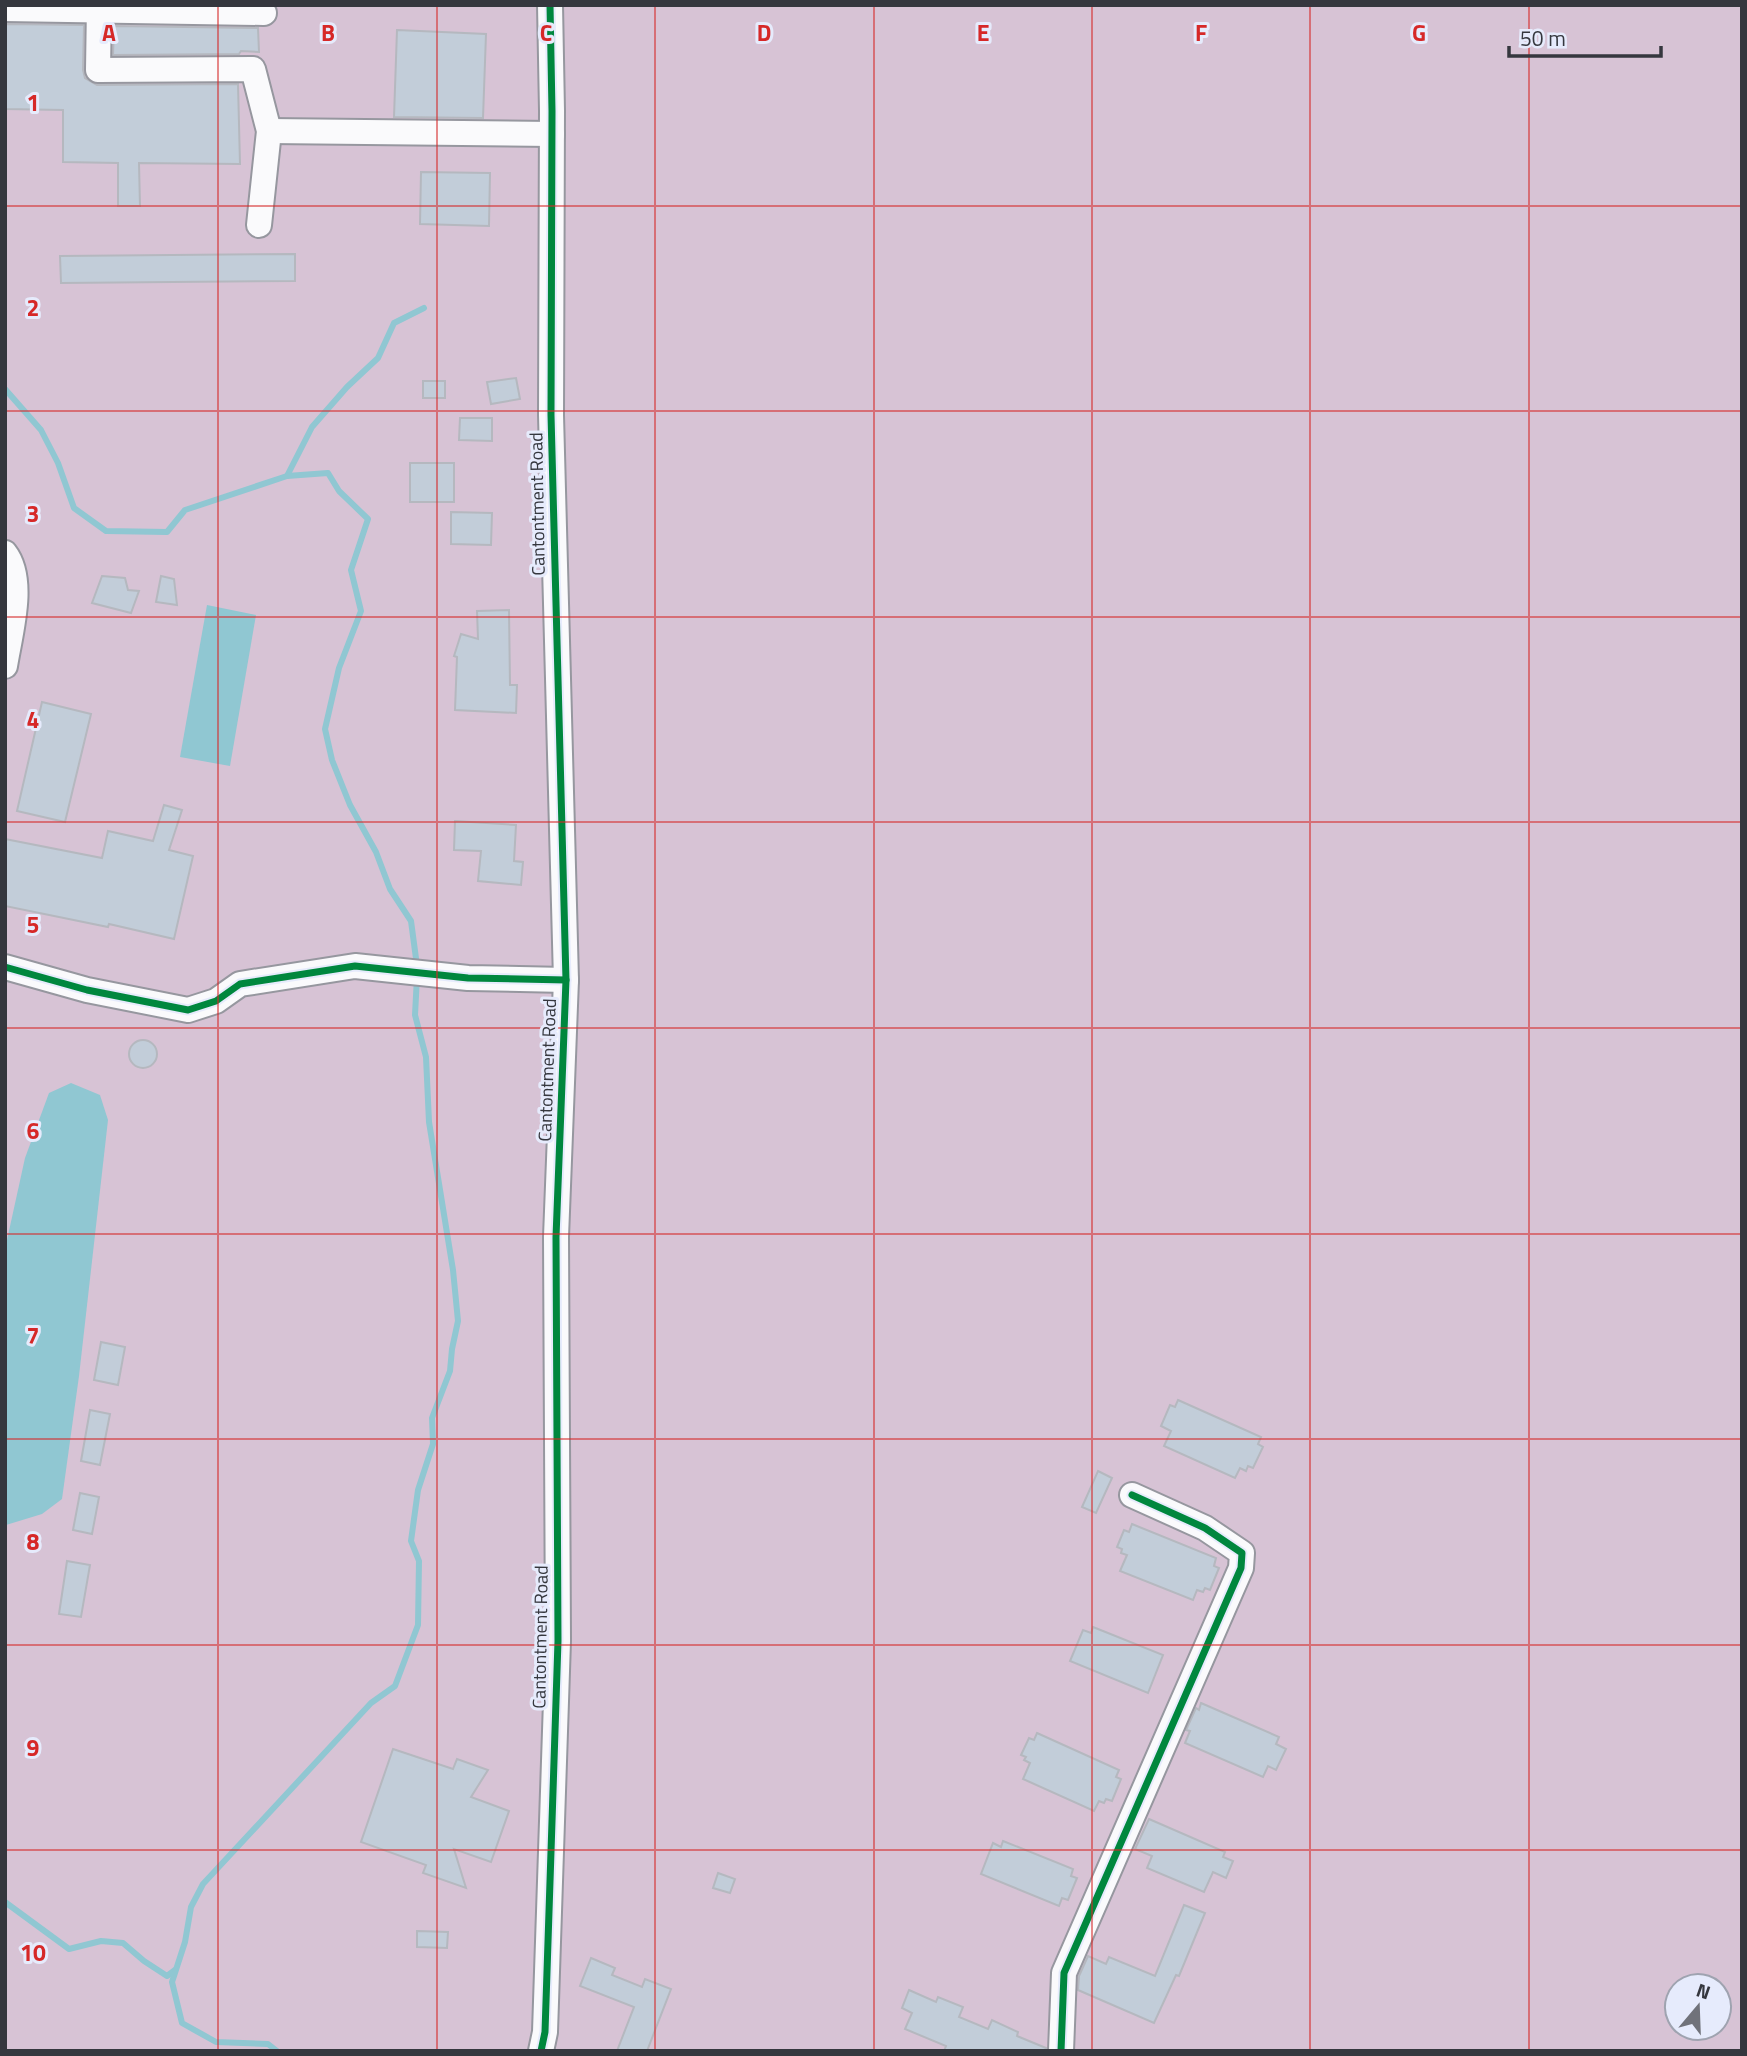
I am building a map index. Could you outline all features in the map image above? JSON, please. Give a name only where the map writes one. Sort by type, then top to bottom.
[{"type":"street","name":"Cantontment Road","points":[[548,2045],[558,1641],[556,1237],[566,980],[551,428],[550,5]]},
{"type":"street","points":[[99,8],[98,70],[253,69],[269,131],[260,225]]},
{"type":"street","points":[[5,9],[99,8],[264,13]]},
{"type":"street","points":[[269,131],[552,134]]},
{"type":"street","points":[[5,553],[12,562],[16,585],[5,666]]},
{"type":"street","points":[[5,967],[87,990],[188,1010],[216,1001],[240,984],[355,966],[468,978],[566,980]]},
{"type":"street","points":[[1060,2051],[1064,1973],[1241,1568],[1242,1553],[1233,1546],[1205,1528],[1132,1494]]},
{"type":"shaded area","points":[[5,5],[1742,5],[1742,2051],[5,2051]]},
{"type":"water","points":[[207,605],[256,615],[230,766],[180,757]]},
{"type":"water","points":[[71,1083],[100,1095],[108,1120],[62,1499],[42,1514],[6,1525],[5,1249],[25,1158],[49,1093]]},
{"type":"building","points":[[5,24],[84,25],[83,70],[85,78],[97,85],[238,84],[240,164],[139,163],[140,206],[118,206],[118,163],[63,162],[63,110],[5,109]]},
{"type":"building","points":[[114,26],[258,28],[259,52],[113,55]]},
{"type":"building","points":[[397,30],[486,34],[483,118],[394,117]]},
{"type":"building","points":[[421,172],[490,173],[489,226],[420,224]]},
{"type":"building","points":[[295,254],[295,281],[61,283],[60,256]]},
{"type":"building","points":[[516,378],[520,399],[491,404],[487,382]]},
{"type":"building","points":[[423,381],[445,381],[445,398],[423,398]]},
{"type":"building","points":[[460,418],[492,418],[492,441],[459,440]]},
{"type":"building","points":[[410,463],[454,463],[454,502],[410,502]]},
{"type":"building","points":[[451,512],[492,513],[491,545],[451,544]]},
{"type":"building","points":[[102,576],[125,578],[128,590],[139,591],[131,613],[92,603]]},
{"type":"building","points":[[161,576],[174,579],[177,605],[156,602]]},
{"type":"building","points":[[509,610],[510,685],[517,685],[516,713],[455,710],[457,657],[454,656],[461,634],[478,639],[477,611]]},
{"type":"building","points":[[42,702],[91,714],[65,822],[17,811]]},
{"type":"building","points":[[164,805],[182,810],[169,850],[193,856],[174,939],[109,924],[108,927],[5,906],[5,839],[102,858],[108,831],[153,841]]},
{"type":"building","points":[[455,821],[516,825],[514,861],[523,862],[521,885],[478,881],[481,851],[454,850]]},
{"type":"building","points":[[143,1040],[153,1044],[157,1054],[153,1064],[143,1068],[133,1064],[129,1054],[133,1044]]},
{"type":"building","points":[[101,1342],[125,1347],[118,1385],[94,1380]]},
{"type":"building","points":[[1178,1400],[1261,1437],[1258,1444],[1263,1447],[1253,1468],[1248,1466],[1246,1471],[1240,1468],[1235,1478],[1164,1446],[1171,1431],[1161,1426],[1170,1405],[1175,1407]]},
{"type":"building","points":[[90,1410],[110,1414],[100,1465],[81,1461]]},
{"type":"building","points":[[1098,1471],[1112,1478],[1096,1513],[1082,1507]]},
{"type":"building","points":[[80,1493],[99,1497],[92,1534],[73,1530]]},
{"type":"building","points":[[1132,1524],[1216,1558],[1214,1566],[1219,1568],[1210,1590],[1197,1590],[1193,1600],[1120,1571],[1127,1555],[1121,1553],[1122,1549],[1117,1547],[1124,1530],[1129,1532]]},
{"type":"building","points":[[67,1561],[90,1565],[81,1617],[59,1614]]},
{"type":"building","points":[[1093,1627],[1163,1655],[1148,1693],[1070,1661],[1083,1630],[1091,1633]]},
{"type":"building","points":[[1201,1703],[1279,1737],[1276,1744],[1286,1749],[1276,1770],[1268,1766],[1263,1777],[1185,1743],[1190,1731],[1186,1730]]},
{"type":"building","points":[[1037,1733],[1119,1770],[1116,1777],[1121,1779],[1112,1801],[1099,1801],[1094,1811],[1023,1779],[1030,1763],[1021,1755],[1029,1738],[1034,1740]]},
{"type":"building","points":[[393,1749],[453,1769],[457,1759],[488,1770],[471,1797],[509,1811],[491,1862],[454,1849],[466,1888],[423,1873],[426,1865],[361,1842]]},
{"type":"building","points":[[1149,1819],[1225,1852],[1223,1857],[1233,1861],[1226,1878],[1213,1872],[1204,1892],[1147,1868],[1152,1856],[1135,1849]]},
{"type":"building","points":[[1003,1841],[1073,1869],[1071,1876],[1077,1878],[1068,1900],[1062,1898],[1059,1906],[981,1874],[993,1843],[1001,1847]]},
{"type":"building","points":[[718,1873],[735,1879],[730,1893],[713,1888]]},
{"type":"building","points":[[1184,1905],[1205,1913],[1179,1976],[1176,1975],[1154,2023],[1078,1990],[1079,1976],[1088,1956],[1106,1964],[1109,1957],[1155,1976]]},
{"type":"building","points":[[417,1931],[448,1932],[447,1948],[417,1947]]},
{"type":"building","points":[[591,1958],[615,1968],[612,1975],[642,1987],[645,1979],[671,1989],[647,2051],[617,2051],[634,2007],[580,1986]]},
{"type":"building","points":[[909,1990],[936,2002],[938,1997],[963,2007],[959,2017],[988,2029],[992,2020],[1018,2032],[1017,2036],[1046,2048],[1046,2051],[944,2051],[946,2046],[905,2029],[912,2013],[902,2008]]},
{"type":"waterway","points":[[5,389],[41,430],[58,463],[74,508],[106,531],[167,532],[185,510],[287,476],[312,427],[347,387],[378,358],[394,323],[424,308]]},
{"type":"waterway","points":[[287,476],[328,473],[339,491],[368,519],[351,570],[361,611],[339,668],[325,729],[332,760],[350,805],[376,852],[390,889],[411,921],[417,966]]},
{"type":"waterway","points":[[277,2051],[268,2044],[216,2042],[182,2023],[172,1982],[185,1942],[191,1907],[203,1884],[371,1703],[395,1686],[418,1625],[419,1561],[411,1541],[418,1490],[433,1444],[432,1418],[450,1371],[458,1321],[453,1270],[429,1122],[426,1057],[415,1015],[417,977]]},
{"type":"waterway","points":[[5,1902],[69,1949],[101,1941],[123,1943],[167,1976],[175,1970]]},
{"type":"cycle path","points":[[541,2051],[545,2032],[558,1641],[556,1237],[566,980],[551,415],[550,5]]},
{"type":"cycle path","points":[[5,967],[87,990],[188,1010],[216,1001],[240,984],[355,966],[468,978],[566,980]]},
{"type":"cycle path","points":[[1061,2051],[1064,1973],[1241,1568],[1242,1553],[1205,1528],[1132,1495]]}]
